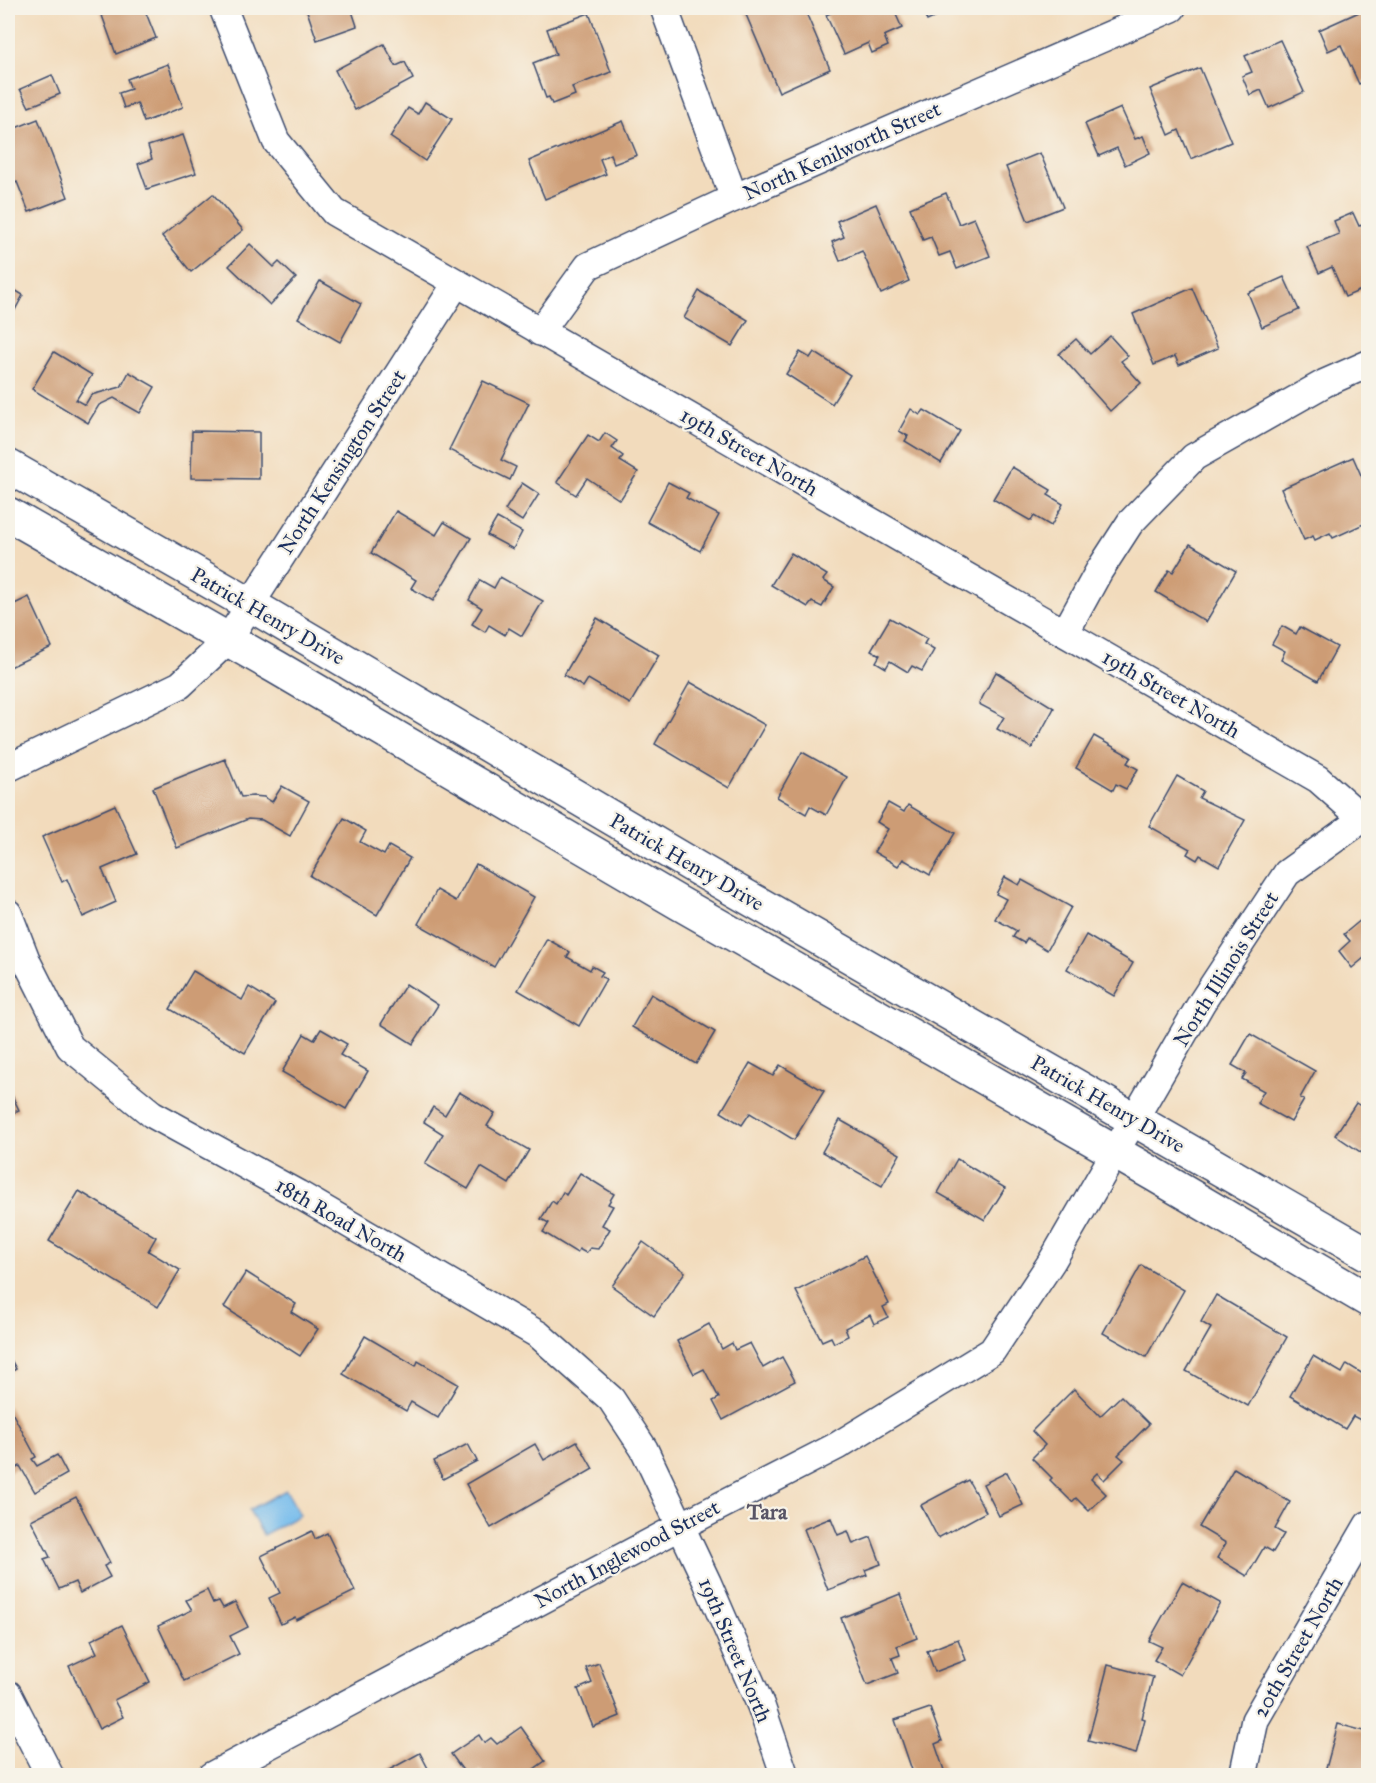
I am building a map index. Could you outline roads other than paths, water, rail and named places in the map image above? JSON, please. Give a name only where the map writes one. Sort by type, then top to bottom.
[{"type":"street","name":"19th Street North","points":[[223,8],[276,141],[334,212],[1318,779],[1365,817]]},
{"type":"street","points":[[664,8],[734,198]]},
{"type":"street","name":"North Kenilworth Street","points":[[540,332],[588,266],[734,198],[1172,8]]},
{"type":"street","name":"North Kensington Street","points":[[8,768],[180,685],[227,641],[456,284]]},
{"type":"street","points":[[1065,633],[1099,571],[1130,523],[1194,457],[1325,382],[1368,364]]},
{"type":"street","name":"Patrick Henry Drive","points":[[8,466],[250,605],[700,870],[1368,1254]]},
{"type":"street","name":"Patrick Henry Drive","points":[[8,514],[1368,1300]]},
{"type":"street","name":"North Illinois Street","points":[[1114,1152],[1202,1002],[1287,873],[1365,817]]},
{"type":"street","name":"18th Road North","points":[[8,913],[27,962],[70,1047],[152,1114],[298,1194],[539,1335],[611,1399],[644,1449],[681,1526]]},
{"type":"street","name":"North Inglewood Street","points":[[211,1776],[681,1526],[837,1446],[992,1351],[1052,1261],[1114,1152]]},
{"type":"street","name":"20th Street North","points":[[1243,1776],[1255,1720],[1368,1525]]},
{"type":"street","name":"19th Street North","points":[[681,1526],[761,1706],[785,1776]]},
{"type":"street","points":[[8,1694],[50,1776]]},
{"type":"water","points":[[286,1490],[300,1515],[263,1535],[249,1510]]},
{"type":"district","name":"Tara","points":[[767,1511]]}]
